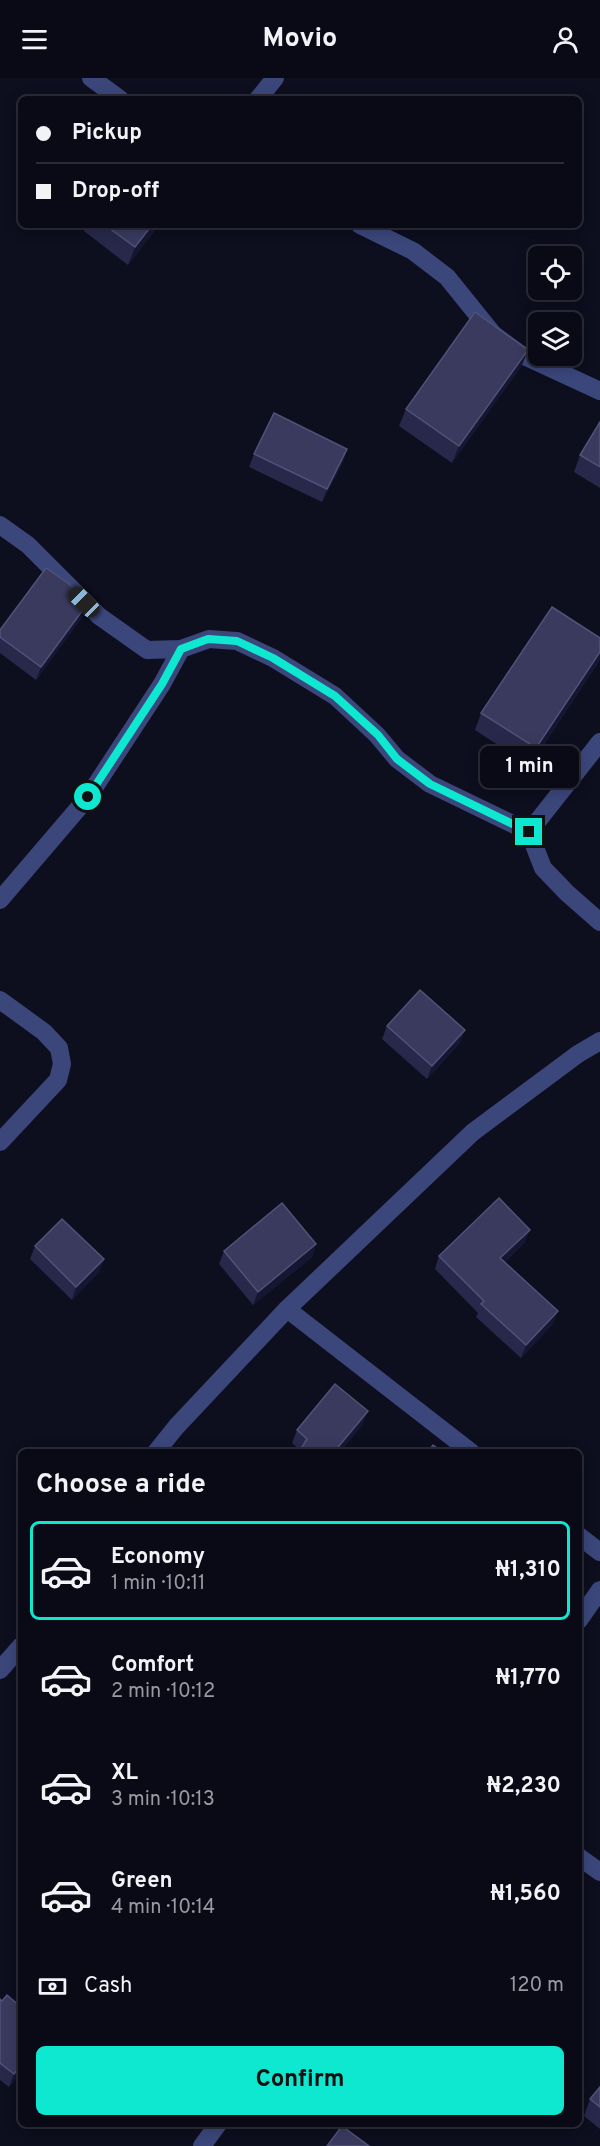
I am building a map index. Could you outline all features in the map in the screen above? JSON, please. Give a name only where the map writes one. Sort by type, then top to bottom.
[{"type":"street","points":[[91,78],[116,96]]},
{"type":"street","points":[[260,96],[275,78]]},
{"type":"street","points":[[366,228],[413,252],[447,277],[492,334],[520,354],[600,391]]},
{"type":"street","points":[[0,525],[28,545],[99,616],[147,650],[181,649],[208,639],[237,641],[273,658],[335,696],[378,735],[397,759],[430,784],[529,832],[543,868],[600,922]]},
{"type":"street","points":[[0,900],[88,797],[162,684],[181,649]]},
{"type":"street","points":[[529,832],[600,742]]},
{"type":"street","points":[[0,1000],[44,1032],[59,1048],[62,1064],[57,1080],[0,1142]]},
{"type":"street","points":[[158,1449],[176,1427],[287,1310],[473,1132],[578,1054],[600,1041]]},
{"type":"street","points":[[287,1310],[467,1449]]},
{"type":"street","points":[[582,1538],[600,1552]]},
{"type":"street","points":[[582,1616],[600,1590]]},
{"type":"street","points":[[0,1670],[18,1649]]},
{"type":"street","points":[[582,1859],[600,1872]]},
{"type":"street","points":[[202,2146],[216,2127]]},
{"type":"building","points":[[109,228],[150,228],[135,247]]},
{"type":"building","points":[[475,312],[528,350],[459,446],[406,409]]},
{"type":"building","points":[[274,413],[347,449],[327,489],[254,454]]},
{"type":"building","points":[[600,422],[600,467],[580,455]]},
{"type":"building","points":[[46,568],[69,584],[88,603],[41,667],[0,637],[0,630]]},
{"type":"building","points":[[552,607],[600,638],[600,652],[536,748],[481,713]]},
{"type":"building","points":[[420,990],[465,1030],[432,1066],[387,1026]]},
{"type":"building","points":[[499,1198],[530,1230],[500,1258],[558,1311],[526,1345],[481,1304],[484,1301],[439,1256]]},
{"type":"building","points":[[282,1203],[316,1244],[258,1292],[224,1251]]},
{"type":"building","points":[[62,1219],[104,1259],[76,1287],[35,1246]]},
{"type":"building","points":[[335,1384],[368,1411],[336,1449],[301,1449],[307,1439],[297,1430]]},
{"type":"building","points":[[7,1995],[18,2004],[18,2069],[14,2074],[0,2063],[0,1999],[2,2001]]},
{"type":"building","points":[[600,2087],[600,2107],[590,2099]]},
{"type":"building","points":[[343,2127],[369,2146],[327,2146]]},
{"type":"route","points":[[88,797],[162,684],[181,649],[208,639],[237,641],[273,658],[335,696],[378,735],[397,759],[430,784],[529,832]]}]
